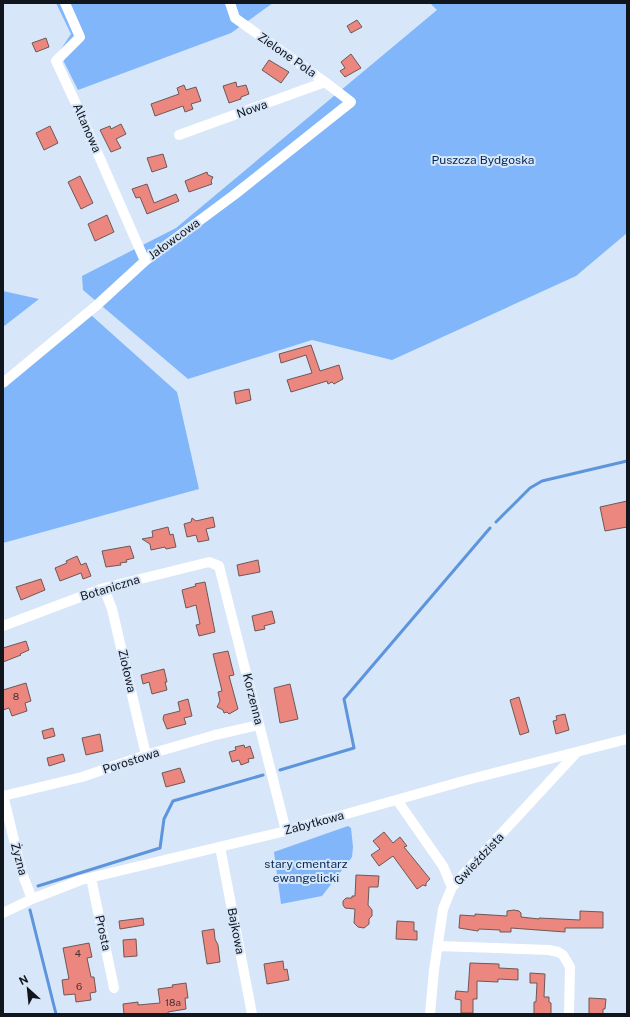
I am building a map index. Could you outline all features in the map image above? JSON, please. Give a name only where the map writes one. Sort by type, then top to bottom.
[{"type":"street","name":"Altanowa","points":[[65,3],[80,37],[56,61],[145,261]]},
{"type":"street","name":"Zielone Pola","points":[[230,3],[235,18],[351,102]]},
{"type":"street","name":"Nowa","points":[[178,134],[325,82]]},
{"type":"street","name":"Jałowcowa","points":[[3,383],[97,305],[145,261],[234,195],[351,102]]},
{"type":"street","name":"Botaniczna","points":[[3,626],[104,588],[209,562],[219,566]]},
{"type":"street","name":"Korzenna","points":[[219,566],[286,831]]},
{"type":"street","name":"Ziołowa","points":[[104,588],[112,610],[146,755]]},
{"type":"street","name":"Porostowa","points":[[3,796],[82,777],[146,755],[215,735],[259,725]]},
{"type":"street","name":"Zabytkowa","points":[[3,913],[32,899],[81,880],[286,831],[467,780],[627,739]]},
{"type":"street","name":"Gwieździsta","points":[[430,1014],[434,970],[443,909],[452,887],[577,752]]},
{"type":"street","name":"Żyzna","points":[[3,796],[22,873],[32,899]]},
{"type":"street","points":[[397,800],[443,866],[452,887]]},
{"type":"street","name":"Bajkowa","points":[[220,847],[252,1014]]},
{"type":"street","name":"Prosta","points":[[92,878],[114,988]]},
{"type":"street","points":[[438,946],[549,950],[558,952],[563,955],[570,967],[569,1014]]},
{"type":"green space","points":[[56,3],[273,3],[231,33],[78,90],[59,52],[71,34]]},
{"type":"green space","name":"Puszcza Bydgoska","points":[[430,3],[627,3],[627,233],[576,276],[392,360],[312,340],[188,379],[83,290],[82,276],[176,228],[437,10]]},
{"type":"green space","points":[[3,291],[39,299],[3,327]]},
{"type":"green space","points":[[91,315],[177,392],[199,489],[3,543],[3,385]]},
{"type":"green space","name":"stary cmentarz ewangelicki","points":[[348,826],[351,828],[353,847],[352,857],[322,896],[281,904],[274,852]]},
{"type":"building","points":[[357,20],[362,27],[351,33],[347,26]]},
{"type":"building","points":[[46,38],[49,47],[36,52],[32,43]]},
{"type":"building","points":[[351,54],[361,68],[345,77],[340,71],[345,68],[341,62]]},
{"type":"building","points":[[269,60],[289,72],[281,83],[262,70]]},
{"type":"building","points":[[236,82],[237,87],[246,85],[249,94],[241,97],[241,99],[229,103],[223,86]]},
{"type":"building","points":[[184,85],[186,90],[196,87],[201,101],[191,104],[193,109],[185,112],[183,106],[155,116],[151,104],[179,94],[177,88]]},
{"type":"building","points":[[121,124],[126,134],[116,139],[121,148],[111,152],[100,130],[110,126],[111,129]]},
{"type":"building","points":[[50,126],[58,143],[44,150],[36,133]]},
{"type":"building","points":[[163,154],[167,167],[152,172],[147,158]]},
{"type":"building","points":[[207,172],[208,175],[213,177],[211,181],[212,184],[189,192],[185,181]]},
{"type":"building","points":[[80,176],[93,203],[81,209],[68,182]]},
{"type":"building","points":[[147,184],[154,203],[176,194],[179,201],[147,214],[140,197],[136,198],[132,189]]},
{"type":"building","points":[[107,215],[114,232],[95,241],[88,224]]},
{"type":"building","points":[[311,345],[320,371],[339,365],[343,379],[334,384],[332,382],[328,384],[327,381],[291,392],[287,380],[312,373],[306,355],[281,363],[279,354]]},
{"type":"building","points":[[249,389],[251,400],[236,404],[234,392]]},
{"type":"building","points":[[627,501],[627,527],[605,531],[600,507]]},
{"type":"building","points":[[213,517],[215,527],[206,529],[209,540],[198,542],[196,535],[187,537],[184,524],[191,522],[192,518],[196,521]]},
{"type":"building","points":[[168,527],[170,535],[173,534],[176,547],[166,549],[165,547],[151,550],[150,544],[142,539],[153,537],[152,531]]},
{"type":"building","points":[[130,546],[134,558],[126,560],[127,562],[120,563],[121,565],[106,567],[102,551]]},
{"type":"building","points":[[77,556],[81,565],[86,563],[91,576],[83,579],[81,573],[60,581],[55,568],[67,563],[66,561]]},
{"type":"building","points":[[258,560],[260,572],[239,576],[237,565]]},
{"type":"building","points":[[41,579],[45,590],[21,600],[16,587]]},
{"type":"building","points":[[205,582],[215,632],[199,636],[196,625],[200,624],[196,605],[186,608],[182,590],[196,586],[195,584]]},
{"type":"building","points":[[272,611],[275,623],[264,626],[265,629],[255,631],[252,616]]},
{"type":"building","points":[[26,641],[29,650],[3,662],[3,648]]},
{"type":"building","points":[[228,651],[234,675],[229,676],[238,709],[229,714],[227,712],[224,713],[223,710],[217,707],[220,701],[218,692],[222,691],[213,654]]},
{"type":"building","points":[[164,669],[167,690],[152,694],[149,682],[143,684],[141,675]]},
{"type":"building","points":[[26,683],[31,701],[25,703],[27,711],[12,716],[9,708],[3,710],[3,690]]},
{"type":"building","points":[[290,684],[298,719],[280,723],[274,688]]},
{"type":"building","points":[[519,697],[529,732],[520,735],[510,700]]},
{"type":"building","points":[[188,699],[192,716],[184,718],[186,724],[167,729],[163,719],[164,715],[180,711],[178,702]]},
{"type":"building","points":[[565,714],[569,730],[556,734],[553,721],[557,720],[556,716]]},
{"type":"building","points":[[53,728],[55,736],[44,739],[42,731]]},
{"type":"building","points":[[100,734],[103,751],[86,755],[82,738]]},
{"type":"building","points":[[244,745],[245,748],[250,746],[254,758],[248,759],[249,762],[241,765],[239,760],[232,762],[229,752],[236,750],[235,747]]},
{"type":"building","points":[[63,754],[65,761],[49,766],[47,758]]},
{"type":"building","points":[[180,768],[185,782],[166,787],[162,773]]},
{"type":"building","points":[[384,832],[393,843],[400,837],[407,846],[404,847],[430,879],[426,883],[426,886],[423,885],[417,889],[393,856],[379,866],[371,855],[380,849],[373,841]]},
{"type":"building","points":[[356,875],[379,876],[378,887],[369,887],[368,905],[372,910],[372,916],[369,919],[369,924],[364,928],[358,927],[354,923],[355,909],[345,908],[343,905],[343,901],[346,898],[352,898],[352,896],[355,896]]},
{"type":"building","points":[[514,910],[521,913],[521,917],[580,920],[580,911],[603,912],[603,928],[565,928],[565,932],[511,928],[511,932],[500,932],[500,930],[479,929],[478,931],[459,928],[460,915],[475,916],[475,914],[507,916],[507,911]]},
{"type":"building","points":[[143,918],[144,925],[120,929],[119,921]]},
{"type":"building","points":[[397,921],[414,922],[414,931],[417,931],[417,940],[396,939]]},
{"type":"building","points":[[214,929],[220,962],[207,964],[202,931]]},
{"type":"building","points":[[136,939],[137,956],[124,957],[123,940]]},
{"type":"building","points":[[89,943],[92,957],[87,958],[91,977],[94,977],[96,992],[90,993],[91,1000],[76,1002],[75,994],[64,995],[62,980],[69,979],[63,948]]},
{"type":"building","points":[[283,961],[284,970],[287,969],[289,980],[267,984],[264,964]]},
{"type":"building","points":[[470,963],[499,964],[499,968],[518,969],[518,980],[498,979],[498,982],[477,981],[477,999],[473,999],[473,1013],[461,1013],[461,1000],[455,999],[456,991],[468,992]]},
{"type":"building","points":[[530,973],[545,974],[544,997],[549,997],[549,1002],[551,1003],[551,1014],[534,1014],[537,983],[530,983]]},
{"type":"building","points":[[186,983],[188,998],[185,998],[186,1009],[168,1012],[168,1014],[124,1014],[123,1004],[138,1002],[138,1005],[160,1003],[158,989]]},
{"type":"building","points":[[589,998],[606,999],[603,1014],[589,1014]]},
{"type":"waterway","points":[[496,522],[530,488],[542,481],[627,461]]},
{"type":"waterway","points":[[280,770],[354,748],[344,699],[490,528]]},
{"type":"waterway","points":[[38,886],[160,848],[164,819],[173,801],[263,775]]},
{"type":"waterway","points":[[30,910],[56,1014]]}]
